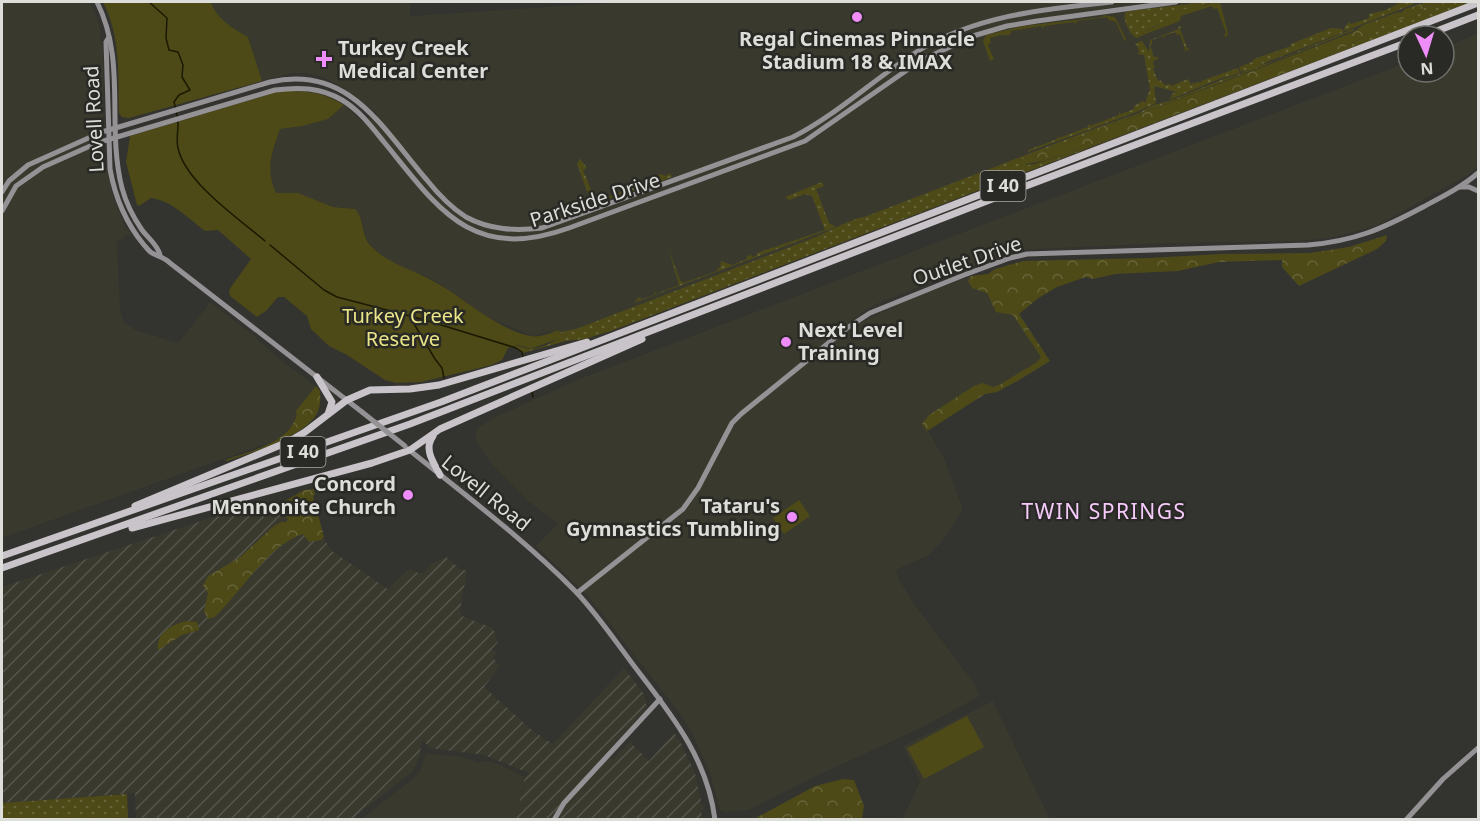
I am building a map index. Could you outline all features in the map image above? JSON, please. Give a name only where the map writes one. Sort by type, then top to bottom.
[{"type":"highway","name":"I 40","points":[[2,556],[370,429],[1479,3]]},
{"type":"highway","points":[[1455,24],[1479,15]]},
{"type":"highway","name":"I 40","points":[[2,568],[410,424],[1396,47]]},
{"type":"highway","points":[[94,537],[360,466],[407,448],[440,429],[634,344],[664,327]]},
{"type":"highway","points":[[80,529],[225,467],[276,448],[305,432],[347,400],[370,390],[410,389],[439,385],[624,332]]},
{"type":"highway","points":[[317,377],[332,402],[327,416]]},
{"type":"highway","points":[[440,429],[430,440],[429,446],[430,455],[440,475]]},
{"type":"street","name":"Lovell Road","points":[[97,2],[112,42],[116,137],[122,186],[134,216],[159,249],[160,255]]},
{"type":"street","name":"Parkside Drive","points":[[2,192],[19,171],[41,158],[108,130],[286,79],[298,78],[325,83],[347,93],[364,105],[443,200],[457,211],[491,226],[508,230],[531,229],[556,223],[793,137],[822,120],[919,51],[970,27],[1004,16],[1112,2]]},
{"type":"street","points":[[1116,2],[1118,9]]},
{"type":"street","name":"Parkside Drive","points":[[2,211],[16,186],[47,165],[116,137],[275,90],[298,87],[329,94],[349,104],[428,197],[462,225],[488,235],[512,239],[538,237],[577,225],[805,141],[920,61],[973,36],[1006,26],[1176,2]]},
{"type":"street","name":"Lovell Road","points":[[109,37],[106,42],[112,181],[126,219],[149,250],[160,255],[407,448],[530,549],[577,593],[660,699],[695,752],[706,781],[715,819]]},
{"type":"street","points":[[41,158],[47,165]]},
{"type":"street","name":"Outlet Drive","points":[[577,593],[683,508],[698,488],[732,423],[741,414],[847,328],[876,310],[964,274],[1028,254],[1308,245],[1344,240],[1385,227],[1479,173]]},
{"type":"street","points":[[1472,178],[1479,190]]},
{"type":"street","points":[[1458,187],[1479,190]]},
{"type":"street","points":[[126,219],[134,216]]},
{"type":"street","points":[[554,819],[564,803],[660,699]]},
{"type":"street","points":[[1406,819],[1443,779],[1479,748]]},
{"type":"shaded area","points":[[2,2],[90,2],[97,18],[101,32],[100,40],[103,44],[103,124],[101,127],[103,149],[113,196],[125,226],[131,233],[117,242],[120,309],[124,322],[136,330],[178,343],[210,302],[316,386],[295,412],[297,414],[295,423],[279,438],[2,538]]},
{"type":"shaded area","points":[[211,2],[410,2],[410,16],[624,2],[1433,2],[563,335],[558,330],[532,336],[490,318],[424,275],[407,270],[390,261],[367,240],[362,220],[355,209],[333,207],[298,193],[276,193],[269,177],[271,159],[280,129],[328,119],[344,105],[363,122],[369,117],[372,119],[377,114],[347,90],[323,77],[292,73],[262,81],[248,37],[225,23]]},
{"type":"shaded area","points":[[1478,33],[1478,167],[1468,175],[1378,225],[1336,237],[1297,241],[1167,243],[1016,250],[881,302],[848,323],[852,329],[903,302],[971,276],[988,274],[1050,361],[997,392],[985,394],[928,431],[944,458],[963,510],[944,539],[929,555],[896,570],[899,580],[918,609],[974,683],[980,696],[923,727],[749,810],[725,812],[720,810],[710,773],[692,733],[680,714],[589,597],[536,546],[558,524],[527,500],[490,462],[477,443],[475,436],[478,428],[493,418],[577,380],[1396,67],[1396,84],[1456,84],[1456,43]]},
{"type":"shaded area","points":[[293,502],[316,527],[332,551],[388,589],[406,571],[411,569],[424,573],[431,564],[446,557],[459,568],[467,571],[460,610],[462,616],[493,628],[498,642],[492,649],[497,653],[493,658],[500,666],[484,687],[533,731],[553,744],[624,668],[644,694],[647,708],[607,752],[612,760],[630,742],[649,761],[674,733],[695,773],[702,805],[705,808],[701,812],[703,819],[512,819],[518,809],[525,777],[529,773],[484,755],[429,748],[425,742],[421,742],[420,756],[412,772],[352,819],[136,819],[135,793],[2,803],[2,587],[216,516]]},
{"type":"shaded area","points":[[993,701],[1050,819],[902,820],[920,781],[903,746]]},
{"type":"shaded area","points":[[428,754],[459,756],[479,763],[488,761],[525,777],[518,809],[512,819],[360,820],[416,776]]},
{"type":"green space","points":[[103,2],[211,2],[221,19],[248,37],[262,81],[129,118],[122,117],[119,113],[116,42]]},
{"type":"green space","points":[[1212,2],[1196,9],[1181,10],[1167,21],[1144,31],[1143,35],[1137,38],[1130,31],[1125,20],[1125,13],[1129,11]]},
{"type":"green space","points":[[1220,2],[1228,33],[1225,37],[1226,33],[1217,8],[1213,9],[1212,6],[1181,16],[1180,21],[1143,35],[1144,31],[1179,11]]},
{"type":"green space","points":[[1401,2],[1413,2],[1414,4],[1345,31],[1344,28],[1349,22],[1351,24],[1369,18],[1369,14],[1386,10]]},
{"type":"green space","points":[[1427,2],[1442,2],[1424,7],[1418,14],[1380,26],[1369,35],[1319,60],[1090,147],[1043,161],[1022,165],[1020,163],[1020,160],[1091,133],[1092,130],[1109,126],[1354,32],[1363,25]]},
{"type":"green space","points":[[1442,2],[1471,2],[1413,24],[1396,24],[1396,31],[611,331],[523,353],[514,346],[529,349],[542,347],[563,335],[560,332],[576,329],[816,237],[847,222],[867,216],[1088,131],[1139,113],[1151,106],[1240,74],[1252,67],[1272,62],[1355,30],[1109,126],[1092,130],[1091,133],[1021,160],[1027,165],[1034,164],[1090,147],[1319,60],[1369,35],[1379,26],[1418,14],[1424,7]]},
{"type":"green space","points":[[1104,15],[1115,17],[1126,39],[1125,42],[1116,22],[1107,17],[1077,21],[1076,24],[1074,22],[1044,26],[1043,29],[1041,26],[1011,31],[1010,35],[990,38],[991,43],[988,45],[994,59],[990,61],[983,41],[986,35],[1023,26]]},
{"type":"green space","points":[[1182,26],[1180,29],[1187,48],[1190,49],[1183,51],[1185,49],[1180,34],[1177,35],[1175,32],[1164,36],[1164,39],[1162,36],[1152,40],[1150,45],[1154,57],[1158,57],[1154,60],[1153,65],[1156,66],[1153,69],[1158,81],[1171,86],[1188,79],[1191,84],[1201,83],[1201,81],[1238,68],[1240,73],[1219,79],[1169,100],[1173,93],[1177,92],[1154,86],[1156,103],[1028,152],[1028,150],[1057,139],[1057,136],[1059,138],[1088,127],[1088,124],[1090,126],[1119,115],[1119,112],[1121,114],[1134,109],[1134,106],[1143,101],[1145,103],[1150,89],[1144,55],[1138,54],[1137,45],[1134,44],[1142,41],[1149,52],[1150,40]]},
{"type":"green space","points":[[1331,28],[1342,29],[1344,32],[1241,72],[1239,67],[1254,59]]},
{"type":"green space","name":"Turkey Creek Reserve","points":[[280,91],[313,93],[344,105],[328,119],[280,129],[270,168],[276,193],[298,193],[333,207],[355,209],[368,242],[394,263],[435,282],[518,333],[541,336],[558,330],[563,335],[531,349],[518,345],[508,348],[502,360],[492,365],[421,382],[396,383],[385,380],[329,346],[311,329],[307,316],[284,297],[278,297],[267,310],[257,317],[230,296],[229,290],[251,259],[218,230],[205,231],[166,203],[151,198],[137,205],[126,162],[130,136]]},
{"type":"green space","points":[[580,159],[587,168],[583,170],[594,197],[598,200],[628,189],[628,186],[630,188],[655,181],[660,174],[666,176],[670,173],[672,177],[593,203],[577,164]]},
{"type":"green space","points":[[822,182],[824,186],[816,189],[829,223],[836,227],[634,303],[639,297],[642,299],[654,295],[655,291],[656,294],[679,285],[668,248],[683,283],[717,271],[718,267],[720,269],[721,261],[732,265],[747,259],[747,256],[752,257],[757,253],[825,230],[812,196],[805,194],[789,200],[785,197]]},
{"type":"green space","points":[[1387,235],[1386,241],[1377,249],[1299,286],[1282,267],[1282,260],[1219,262],[1178,271],[1115,274],[1093,279],[1086,277],[1057,287],[1037,299],[1019,314],[1050,361],[997,392],[985,394],[927,431],[922,424],[929,415],[974,386],[982,383],[993,387],[1001,384],[1037,362],[1041,357],[1013,315],[996,312],[987,293],[972,288],[968,281],[971,276],[988,274],[995,269],[1023,261],[1310,253],[1349,247]]},
{"type":"green space","points":[[316,386],[320,391],[319,408],[307,425],[274,444],[225,460],[268,445],[278,439],[293,424],[297,414],[295,412]]},
{"type":"green space","points":[[314,489],[315,495],[313,496],[324,537],[321,540],[309,542],[303,534],[278,548],[225,607],[215,617],[208,619],[204,611],[208,593],[203,586],[208,576],[239,558],[274,526],[286,522],[288,519],[280,510],[280,504],[304,490]]},
{"type":"green space","name":"Tataru's Gymnastics Tumbling","points":[[799,500],[810,516],[784,534],[773,518]]},
{"type":"green space","points":[[186,621],[197,622],[199,630],[182,635],[158,650],[162,634]]},
{"type":"green space","points":[[967,716],[984,747],[924,779],[907,748]]},
{"type":"green space","points":[[843,779],[854,780],[864,806],[862,819],[754,819],[815,786]]},
{"type":"green space","points":[[127,794],[128,819],[2,819],[2,803]]},
{"type":"waterway","points":[[149,2],[167,18],[166,38],[169,50],[178,52],[183,65],[182,77],[190,90],[179,95],[174,102],[178,122],[177,145],[183,161],[191,174],[214,199],[265,241]]},
{"type":"waterway","points":[[270,245],[324,290],[337,297],[425,320],[516,348],[522,352],[523,357]]},
{"type":"waterway","points":[[410,317],[442,368],[444,378]]},
{"type":"waterway","points":[[532,392],[533,397]]},
{"type":"place","name":"Regal Cinemas Pinnacle Stadium 18 & IMAX","points":[[857,17]]},
{"type":"place","name":"Turkey Creek Medical Center","points":[[324,59]]},
{"type":"place","name":"Next Level Training","points":[[786,342]]},
{"type":"place","name":"Concord Mennonite Church","points":[[408,495]]},
{"type":"place","name":"Tataru's Gymnastics Tumbling","points":[[792,517]]},
{"type":"district","name":"TWIN SPRINGS","points":[[1104,512]]}]
